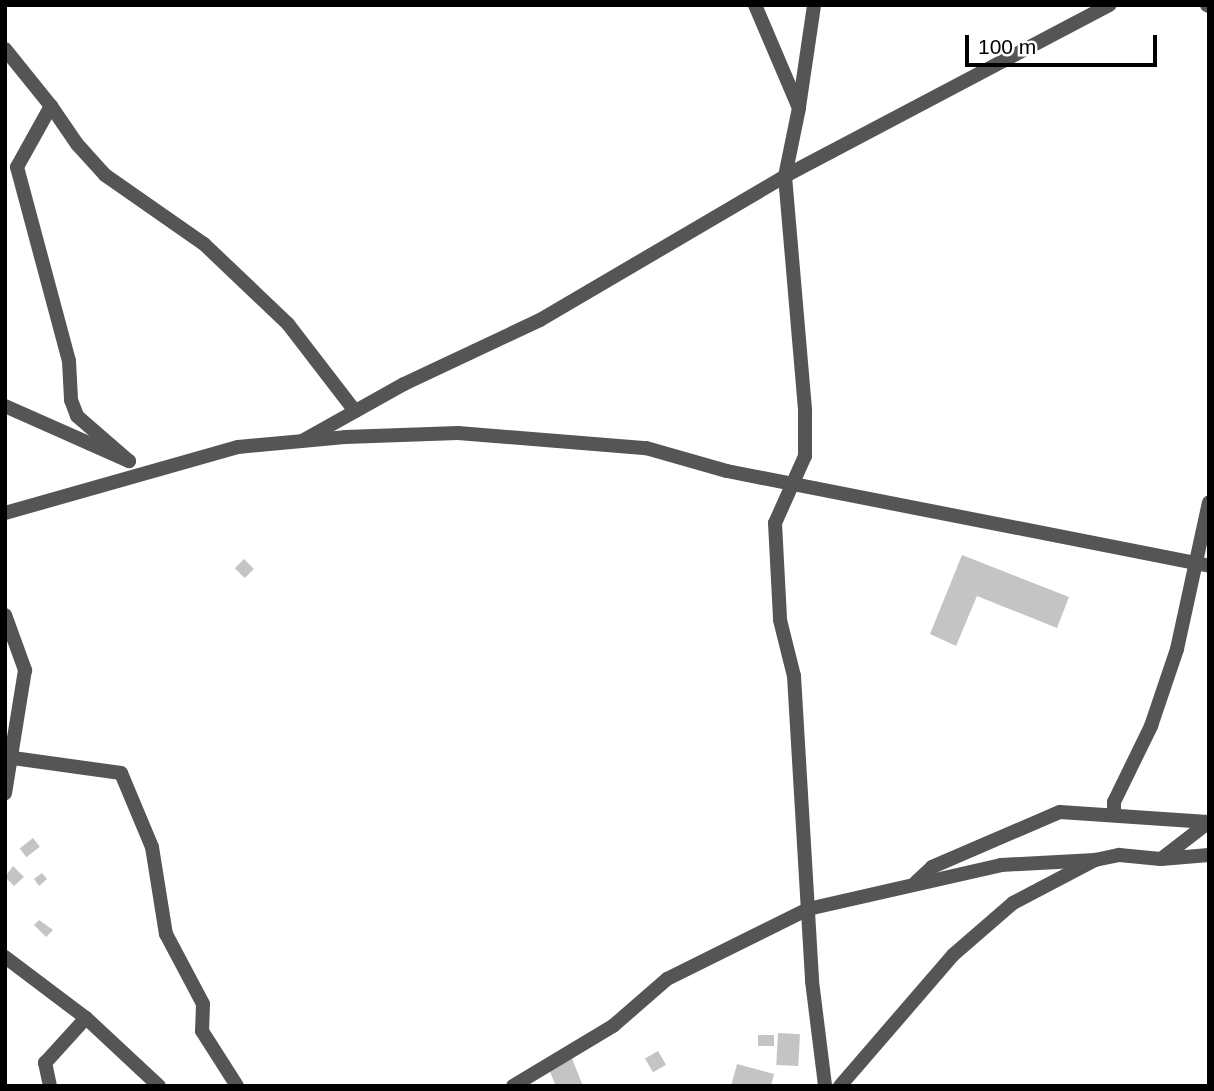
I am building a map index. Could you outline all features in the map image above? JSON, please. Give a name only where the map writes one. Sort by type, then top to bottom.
[{"type":"street","points":[[755,5],[799,108]]},
{"type":"street","points":[[814,5],[799,108],[785,176],[805,411],[805,456],[775,523],[780,620],[794,676],[808,909],[825,1086]]},
{"type":"street","points":[[302,441],[355,411],[540,320],[785,176],[1110,5]]},
{"type":"street","points":[[5,49],[51,106],[76,144],[105,175],[204,244],[280,316],[355,411]]},
{"type":"street","points":[[51,106],[17,167],[69,361],[77,416],[129,461]]},
{"type":"street","points":[[5,406],[148,472]]},
{"type":"street","points":[[5,513],[238,447],[458,433],[646,448],[793,484],[1202,565]]},
{"type":"street","points":[[1114,813],[1114,802],[1151,726],[1177,649],[1202,565],[1209,502]]},
{"type":"street","points":[[5,615],[25,670],[13,758],[5,793]]},
{"type":"street","points":[[13,758],[121,774],[152,847],[166,934],[203,1004],[202,1031],[237,1086]]},
{"type":"street","points":[[915,883],[932,867],[1060,812],[1114,813],[1208,822]]},
{"type":"street","points":[[1161,859],[1208,822]]},
{"type":"street","points":[[513,1086],[614,1026],[667,979],[808,909],[1000,865],[1095,860],[1119,855],[1161,859],[1209,855]]},
{"type":"street","points":[[841,1086],[953,955],[1013,903],[1095,860]]},
{"type":"street","points":[[5,957],[86,1018],[159,1086]]},
{"type":"street","points":[[50,1086],[45,1063],[86,1018]]},
{"type":"building","points":[[962,555],[1069,597],[1057,628],[977,596],[956,646],[930,634]]},
{"type":"building","points":[[244,559],[254,569],[245,578],[235,568]]},
{"type":"building","points":[[33,838],[40,847],[26,857],[20,848]]},
{"type":"building","points":[[13,866],[24,877],[14,886],[5,877]]},
{"type":"building","points":[[42,873],[47,879],[39,886],[34,879]]},
{"type":"building","points":[[39,920],[53,930],[46,937],[34,925]]},
{"type":"building","points":[[778,1033],[800,1034],[798,1066],[776,1065]]},
{"type":"building","points":[[758,1035],[774,1035],[774,1046],[758,1046]]},
{"type":"building","points":[[658,1051],[666,1065],[653,1072],[645,1058]]},
{"type":"building","points":[[571,1056],[583,1086],[556,1086],[547,1065]]},
{"type":"building","points":[[737,1064],[774,1074],[771,1086],[731,1086]]}]
